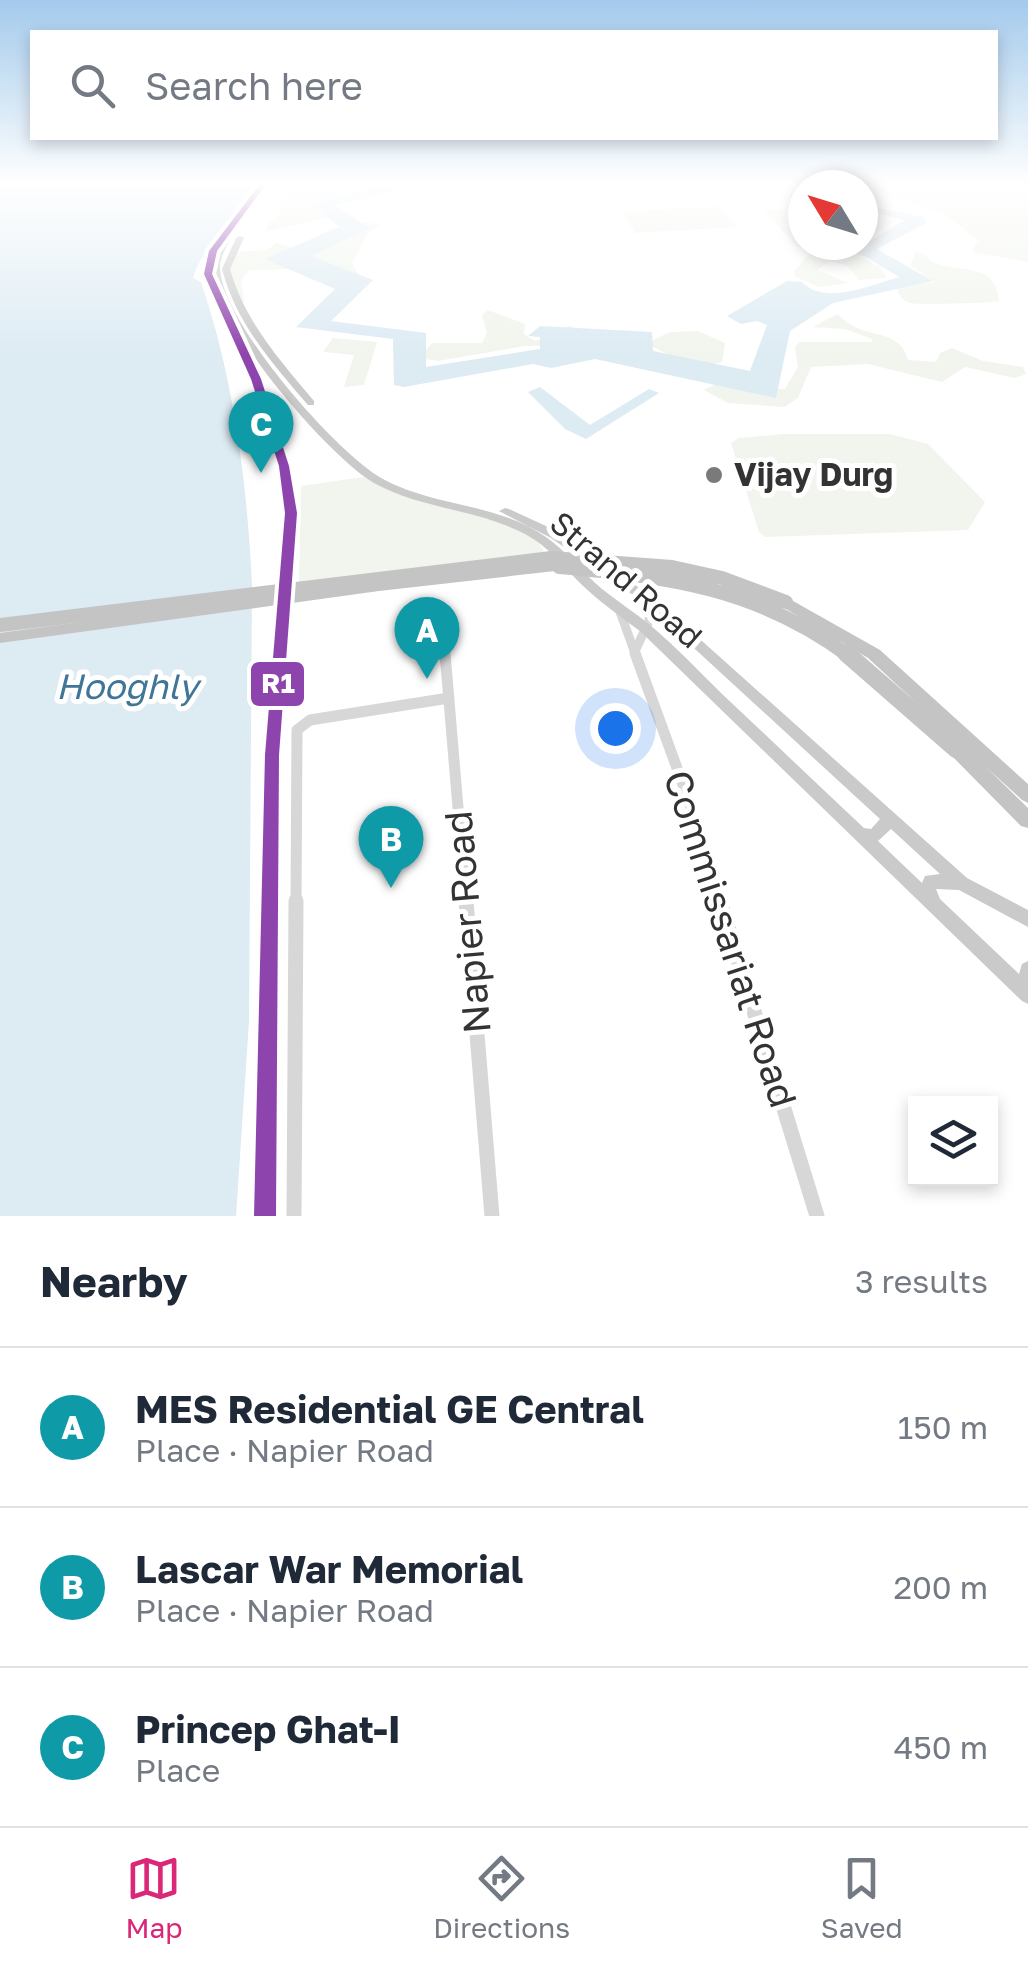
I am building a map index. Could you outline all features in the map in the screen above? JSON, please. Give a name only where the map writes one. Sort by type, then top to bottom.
[{"type":"highway","points":[[0,625],[551,558],[672,567],[738,584],[786,602],[837,629],[911,684],[1028,795]]},
{"type":"highway","points":[[0,638],[379,586],[558,567],[678,579],[774,609],[843,647],[876,673],[1028,820]]},
{"type":"main road","points":[[227,292],[216,267],[229,241]]},
{"type":"main road","points":[[227,292],[227,259],[239,241]]},
{"type":"main road","name":"Strand Road","points":[[227,292],[256,336],[344,444],[365,464],[406,485],[485,504],[534,524],[650,600],[960,883],[1028,920]]},
{"type":"main road","name":"Strand Road","points":[[227,292],[252,349],[352,464],[400,491],[466,506],[531,532],[646,629],[1028,995]]},
{"type":"main road","points":[[686,668],[718,660]]},
{"type":"main road","points":[[861,834],[874,836],[890,820]]},
{"type":"main road","points":[[932,901],[928,889],[931,881],[960,883]]},
{"type":"main road","points":[[1028,970],[1028,980]]},
{"type":"street","points":[[636,649],[646,629],[650,600]]},
{"type":"street","name":"Commissariat Road","points":[[619,607],[688,801],[817,1216]]},
{"type":"street","name":"Napier Road","points":[[444,627],[492,1216]]},
{"type":"street","points":[[294,1216],[297,730],[310,720],[449,698]]},
{"type":"shaded area","points":[[315,241],[364,241],[352,263],[361,279],[292,269],[249,270],[241,281],[244,302],[237,304],[226,270],[236,252],[267,250],[276,243],[295,248]]},
{"type":"shaded area","points":[[978,241],[1028,241],[1028,262],[972,252]]},
{"type":"shaded area","points":[[916,252],[944,266],[983,274],[996,288],[999,301],[906,302],[897,291],[900,286],[934,282],[910,265]]},
{"type":"shaded area","points":[[804,260],[867,260],[881,267],[886,278],[859,280],[847,266],[830,261],[817,270],[848,283],[819,287],[796,277],[794,271]]},
{"type":"shaded area","points":[[488,310],[525,324],[524,334],[535,341],[570,326],[575,328],[572,345],[524,346],[438,361],[419,358],[432,343],[482,343],[487,333],[482,315]]},
{"type":"shaded area","points":[[837,314],[859,329],[892,339],[908,360],[936,362],[940,353],[952,348],[983,361],[1023,367],[1026,374],[1015,378],[965,367],[942,382],[868,364],[811,367],[798,398],[784,407],[728,403],[704,390],[714,385],[785,389],[798,367],[795,348],[799,342],[872,342],[845,329],[813,327]]},
{"type":"shaded area","points":[[698,331],[725,343],[722,362],[712,364],[673,357],[647,343],[670,332]]},
{"type":"shaded area","points":[[333,338],[377,342],[364,385],[344,387],[354,355],[323,352]]},
{"type":"shaded area","points":[[890,434],[928,444],[985,502],[968,530],[765,537],[759,532],[731,443],[739,438]]},
{"type":"shaded area","points":[[364,477],[393,492],[500,520],[536,540],[545,554],[299,584],[301,486]]},
{"type":"water","name":"Hooghly","points":[[0,241],[214,241],[193,278],[201,282],[230,394],[247,508],[252,585],[249,1021],[236,1216],[0,1216]]},
{"type":"water","points":[[307,241],[343,241],[311,256],[373,280],[331,321],[426,333],[426,367],[540,349],[540,337],[528,336],[540,326],[652,332],[653,351],[750,371],[767,325],[757,321],[741,324],[727,316],[787,281],[836,293],[899,277],[871,260],[878,260],[878,250],[933,281],[833,303],[790,331],[776,398],[595,359],[551,368],[533,364],[404,387],[394,385],[393,339],[296,327],[335,289],[265,259]]},
{"type":"water","points":[[540,387],[590,425],[649,389],[659,393],[586,439],[565,429],[528,392]]},
{"type":"transit line","name":"R1","points":[[221,241],[213,251],[208,274],[256,379],[284,466],[291,513],[272,755],[265,1216]]},
{"type":"place","name":"Princep Ghat-I","points":[[261,473]]},
{"type":"place","name":"Vijay Durg","points":[[714,475]]},
{"type":"place","name":"MES Residential GE Central","points":[[427,679]]},
{"type":"place","name":"Lascar War Memorial","points":[[391,888]]}]
